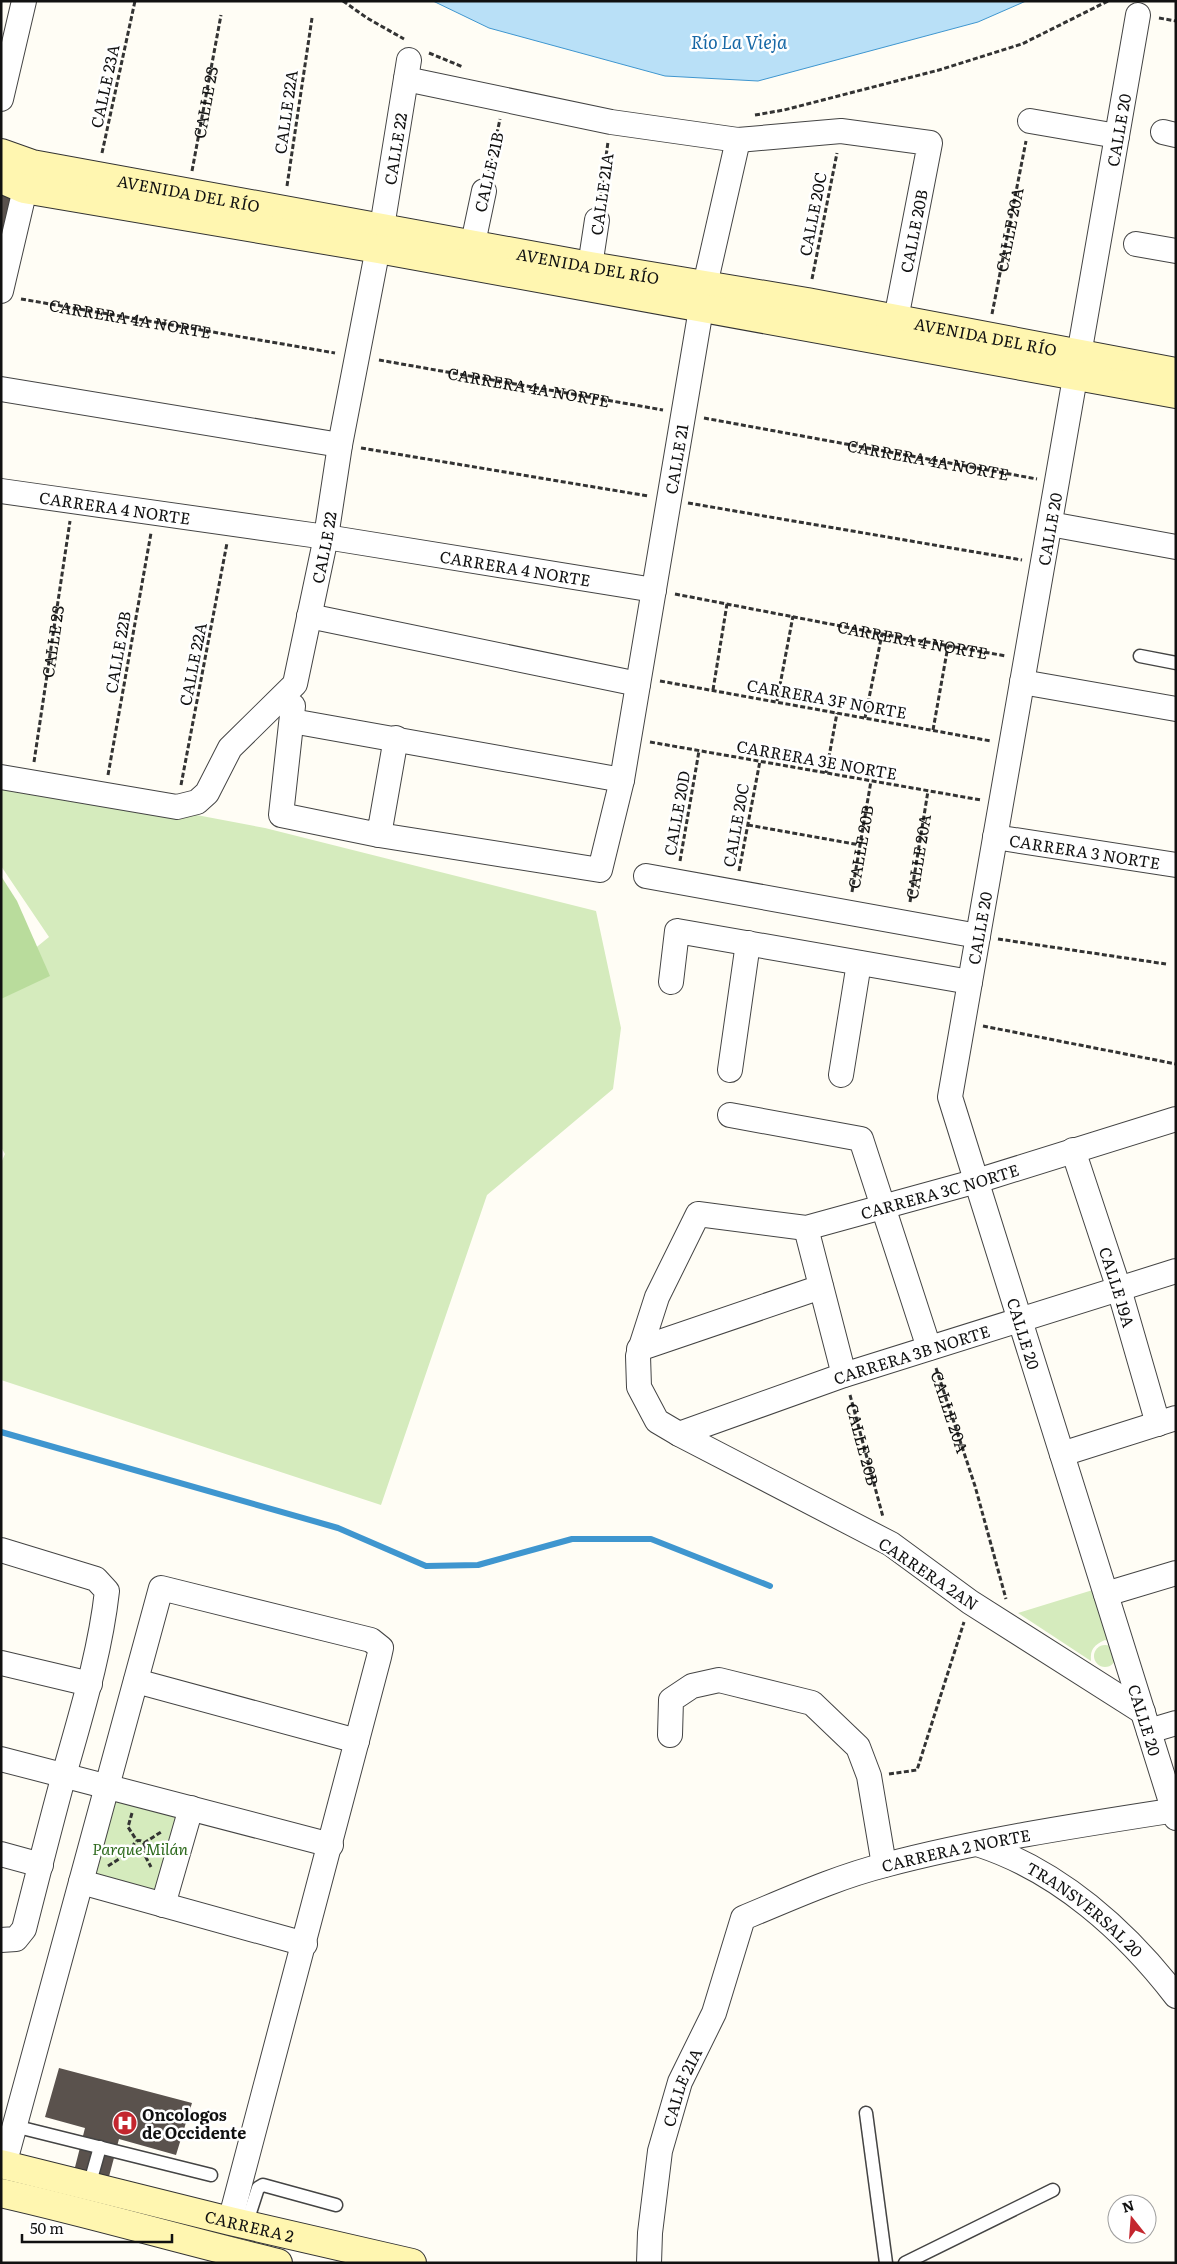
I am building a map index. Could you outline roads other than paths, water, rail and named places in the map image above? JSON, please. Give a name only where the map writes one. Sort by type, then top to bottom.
[{"type":"street","points":[[1,99],[8,35],[24,1]]},
{"type":"street","name":"CALLE 20","points":[[1138,15],[950,1097],[1175,1812]]},
{"type":"street","name":"CALLE 22","points":[[379,835],[281,815],[295,684],[326,537],[340,445],[412,58],[504,100],[611,122],[738,140]]},
{"type":"street","points":[[1030,120],[1117,136]]},
{"type":"street","name":"CALLE 20B","points":[[738,140],[841,131],[930,143],[896,319]]},
{"type":"street","name":"CALLE 21","points":[[379,835],[600,870],[622,780],[703,296],[738,140]]},
{"type":"street","name":"AVENIDA DEL RÍO","points":[[1,153],[19,177],[380,238],[1077,365],[1176,372]]},
{"type":"street","name":"AVENIDA DEL RÍO","points":[[19,177],[97,175],[284,209],[380,238],[473,243],[590,266],[703,296],[807,302],[988,337],[1176,394]]},
{"type":"street","points":[[11,295],[19,177]]},
{"type":"street","name":"CALLE 21B","points":[[473,243],[484,192]]},
{"type":"street","name":"CALLE 21A","points":[[590,266],[597,220]]},
{"type":"street","points":[[1136,244],[1176,251]]},
{"type":"street","points":[[1,389],[340,445]]},
{"type":"street","name":"CARRERA 4 NORTE","points":[[1,491],[73,500],[230,525],[326,537],[654,590]]},
{"type":"street","points":[[1050,524],[1176,547]]},
{"type":"street","points":[[309,616],[638,680]]},
{"type":"street","points":[[1022,682],[1176,709]]},
{"type":"street","points":[[1,777],[177,807],[197,802],[207,793],[230,748],[295,684]]},
{"type":"street","points":[[292,721],[396,738],[622,780]]},
{"type":"street","points":[[379,835],[396,738]]},
{"type":"street","name":"CARRERA 3 NORTE","points":[[995,837],[1176,865]]},
{"type":"street","points":[[646,876],[677,880],[735,893],[978,936]]},
{"type":"street","points":[[671,982],[677,931],[970,982]]},
{"type":"street","points":[[730,1070],[748,943]]},
{"type":"street","points":[[840,1075],[859,963]]},
{"type":"street","name":"CALLE 20A","points":[[730,1115],[861,1139],[929,1348]]},
{"type":"street","name":"CARRERA 3C NORTE","points":[[698,1214],[806,1228],[977,1182],[1176,1118]]},
{"type":"street","name":"CALLE 19A","points":[[1073,1150],[1119,1289],[1167,1421]]},
{"type":"street","name":"CARRERA 2AN","points":[[698,1214],[657,1297],[639,1349],[639,1387],[658,1421],[679,1434],[891,1544],[970,1602],[1015,1629],[1146,1722]]},
{"type":"street","points":[[806,1228],[844,1375]]},
{"type":"street","name":"CARRERA 3B NORTE","points":[[679,1434],[844,1375],[1176,1271]]},
{"type":"street","points":[[639,1349],[820,1288]]},
{"type":"street","points":[[1062,1454],[1167,1421]]},
{"type":"street","points":[[1,1550],[96,1579],[107,1591],[104,1620],[90,1684],[64,1775],[24,1930],[16,1938],[1,1940]]},
{"type":"street","points":[[1106,1594],[1176,1573]]},
{"type":"street","points":[[3,2164],[162,1588],[372,1640],[381,1648],[305,1944],[238,2223]]},
{"type":"street","points":[[1,1663],[90,1684]]},
{"type":"street","points":[[136,1680],[357,1741]]},
{"type":"street","points":[[670,1735],[671,1700],[692,1686],[719,1680],[812,1703],[858,1747],[869,1776],[884,1865]]},
{"type":"street","points":[[1146,1722],[1176,1723]]},
{"type":"street","points":[[1,1759],[331,1845]]},
{"type":"street","points":[[163,1905],[191,1808]]},
{"type":"street","name":"CARRERA 2 NORTE","points":[[743,1918],[813,1890],[884,1865],[977,1844],[1175,1812]]},
{"type":"street","name":"TRANSVERSAL 20","points":[[977,1844],[1024,1863],[1054,1880],[1099,1913],[1162,1978],[1176,1996]]},
{"type":"street","points":[[1,1854],[41,1865]]},
{"type":"street","points":[[81,1882],[305,1944]]},
{"type":"street","name":"CALLE 21A","points":[[649,2263],[650,2233],[660,2151],[680,2082],[714,2013],[743,1918]]},
{"type":"street","name":"CARRERA 2","points":[[3,2164],[238,2223],[412,2263]]},
{"type":"street","name":"CARRERA 2","points":[[1,2193],[72,2209],[207,2255],[278,2263]]},
{"type":"lane","points":[[1140,656],[1176,663]]},
{"type":"lane","points":[[866,2113],[886,2263]]},
{"type":"lane","points":[[14,2126],[210,2175]]},
{"type":"lane","points":[[89,2186],[100,2147]]},
{"type":"lane","points":[[238,2223],[258,2188],[263,2185],[336,2205]]},
{"type":"lane","points":[[906,2263],[1052,2190]]},
{"type":"water","name":"Río La Vieja","points":[[433,1],[1026,1],[978,22],[758,81],[665,76],[489,28]]},
{"type":"waterway","points":[[1,1432],[338,1528],[426,1566],[478,1565],[572,1539],[651,1539],[770,1586]]},
{"type":"place","name":"Oncologos de Occidente","points":[[125,2123]]},
{"type":"park label","name":"Parque Milán","points":[[140,1848]]}]
